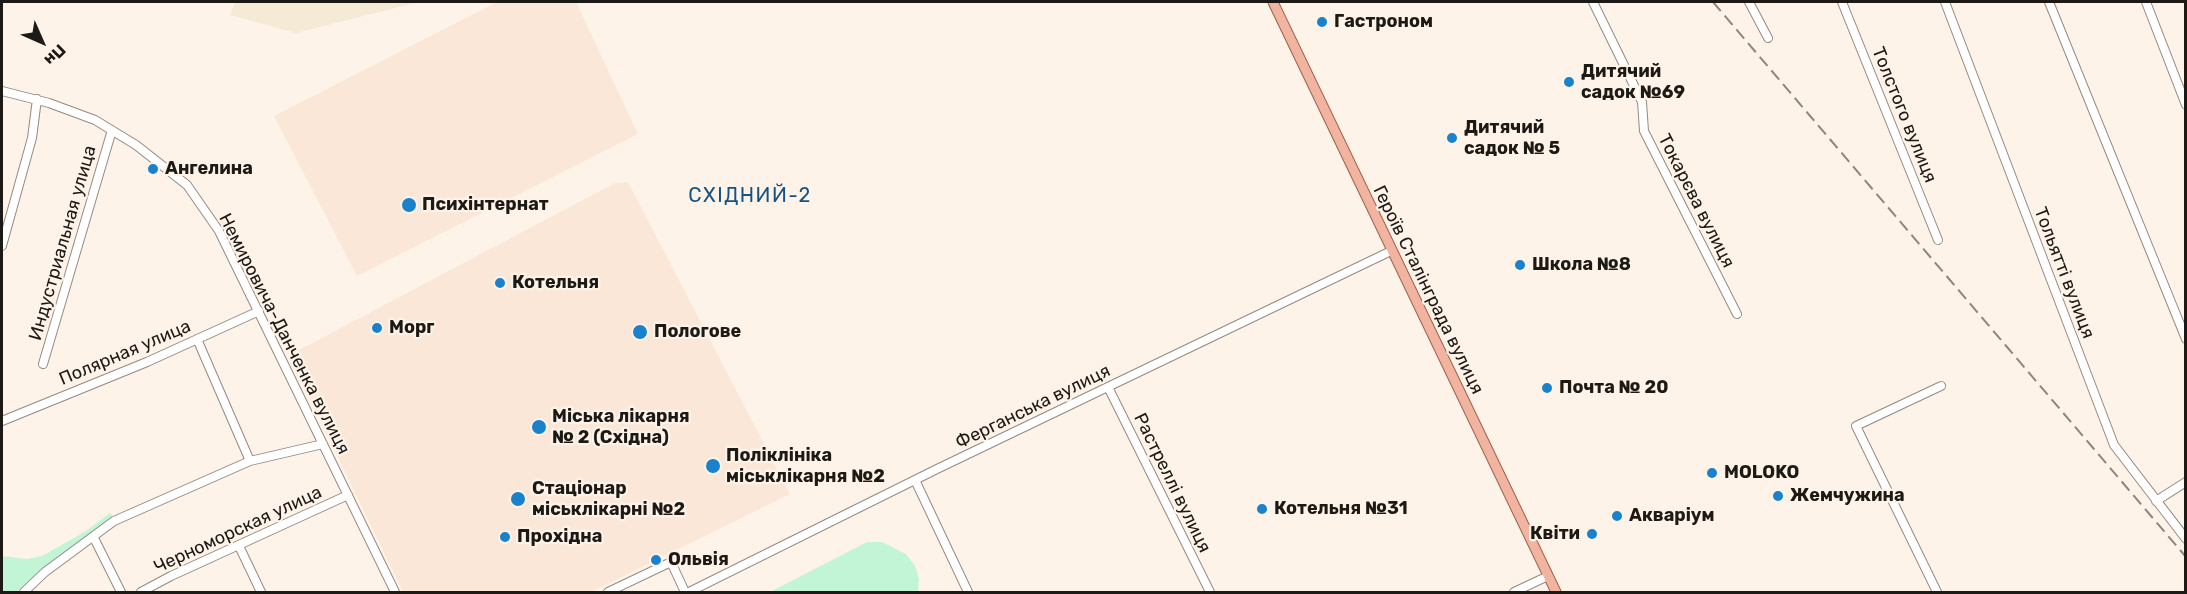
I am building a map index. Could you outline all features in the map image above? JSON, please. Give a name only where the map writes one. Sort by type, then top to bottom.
[{"type":"main road","name":"Героїв Сталінграда вулиця","points":[[1273,2],[1556,592]]},
{"type":"street","name":"Токарєва вулиця","points":[[1593,2],[1642,102],[1644,131],[1737,314]]},
{"type":"street","points":[[1749,2],[1768,38]]},
{"type":"street","name":"Толстого вулиця","points":[[1842,2],[1938,240]]},
{"type":"street","name":"Тольятті вулиця","points":[[1945,2],[2114,445],[2186,539]]},
{"type":"street","points":[[2049,2],[2186,339]]},
{"type":"street","points":[[2146,2],[2186,105]]},
{"type":"street","name":"Немировича-Данченка вулиця","points":[[2,91],[37,99],[96,120],[136,145],[187,185],[219,231],[395,592]]},
{"type":"street","points":[[2,246],[32,138],[37,99]]},
{"type":"street","name":"Индустриальная улица","points":[[43,364],[112,130]]},
{"type":"street","name":"Ферганська вулиця","points":[[687,592],[1391,251]]},
{"type":"street","name":"Полярная улица","points":[[2,421],[147,362],[259,311]]},
{"type":"street","points":[[197,339],[250,461]]},
{"type":"street","points":[[1937,592],[1857,426],[1941,386]]},
{"type":"street","name":"Растреллі вулиця","points":[[1108,387],[1210,592]]},
{"type":"street","points":[[24,592],[45,572],[114,521],[250,461],[322,444]]},
{"type":"street","points":[[915,480],[968,592]]},
{"type":"street","points":[[2156,501],[2186,482]]},
{"type":"street","name":"Черноморская улица","points":[[141,592],[348,495]]},
{"type":"street","points":[[94,537],[121,592]]},
{"type":"street","points":[[238,546],[261,592]]},
{"type":"street","points":[[608,592],[671,562],[687,592]]},
{"type":"street","points":[[1514,592],[1548,576]]},
{"type":"shaded area","points":[[235,2],[419,2],[296,33],[230,15]]},
{"type":"shaded area","name":"Психінтернат","points":[[497,2],[576,2],[638,134],[357,276],[274,116]]},
{"type":"shaded area","name":"Міська лікарня № 2 (Східна)","points":[[628,182],[790,494],[591,592],[403,592],[291,360],[299,350],[615,183]]},
{"type":"green space","points":[[110,513],[114,517],[104,526],[43,568],[17,592],[2,592],[2,556],[27,559],[42,556],[86,531]]},
{"type":"green space","points":[[867,542],[882,542],[906,554],[915,566],[919,579],[918,592],[770,592]]},
{"type":"railway","points":[[1713,2],[2186,557]]},
{"type":"place","name":"Гастроном","points":[[1322,22]]},
{"type":"place","name":"Дитячий садок №69","points":[[1569,82]]},
{"type":"place","name":"Дитячий садок № 5","points":[[1452,138]]},
{"type":"place","name":"Ангелина","points":[[153,169]]},
{"type":"place","name":"Психінтернат","points":[[409,205]]},
{"type":"place","name":"Школа №8","points":[[1520,265]]},
{"type":"place","name":"Котельня","points":[[500,283]]},
{"type":"place","name":"Морг","points":[[377,328]]},
{"type":"place","name":"Пологове","points":[[640,332]]},
{"type":"place","name":"Почта № 20","points":[[1547,388]]},
{"type":"place","name":"Міська лікарня № 2 (Східна)","points":[[539,427]]},
{"type":"place","name":"Поліклініка міськлікарня №2","points":[[713,466]]},
{"type":"place","name":"MOLOKO","points":[[1712,473]]},
{"type":"place","name":"Жемчужина","points":[[1778,496]]},
{"type":"place","name":"Стаціонар міськлікарні №2","points":[[518,499]]},
{"type":"place","name":"Котельня №31","points":[[1262,509]]},
{"type":"place","name":"Акваріум","points":[[1617,516]]},
{"type":"place","name":"Квіти","points":[[1592,534]]},
{"type":"place","name":"Прохідна","points":[[505,537]]},
{"type":"place","name":"Ольвія","points":[[656,560]]},
{"type":"district","name":"СХІДНИЙ-2","points":[[750,196]]}]
